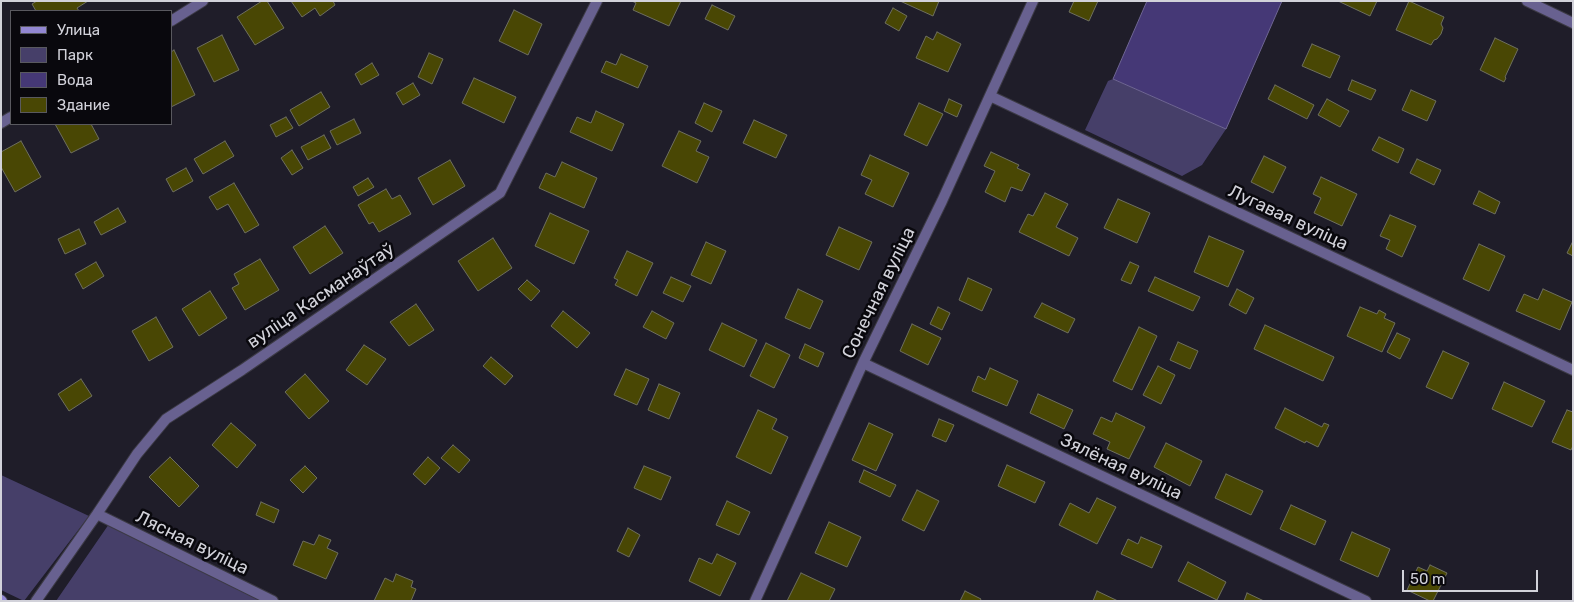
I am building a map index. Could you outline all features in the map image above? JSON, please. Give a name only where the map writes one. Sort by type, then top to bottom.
[{"type":"street","points":[[172,19],[203,1]]},
{"type":"street","name":"вуліца Касманаўтаў","points":[[36,601],[97,514],[136,454],[166,419],[242,370],[500,193],[598,1]]},
{"type":"street","name":"Сонечная вуліца","points":[[755,601],[863,363],[942,201],[1033,1]]},
{"type":"street","points":[[1526,1],[1573,23]]},
{"type":"street","name":"Лугавая вуліца","points":[[990,96],[1573,370]]},
{"type":"street","name":"Зялёная вуліца","points":[[863,363],[1366,601]]},
{"type":"street","name":"Лясная вуліца","points":[[97,514],[273,601]]},
{"type":"green space","points":[[1113,79],[1226,129],[1202,165],[1182,176],[1085,130],[1108,81]]},
{"type":"green space","points":[[1,475],[89,516],[24,601],[1,590]]},
{"type":"green space","points":[[109,524],[264,601],[56,601]]},
{"type":"water","points":[[1147,1],[1282,1],[1226,129],[1113,79]]},
{"type":"building","points":[[37,1],[88,1],[77,8],[78,10],[35,10],[32,4]]},
{"type":"building","points":[[262,1],[267,1],[284,28],[255,45],[237,17]]},
{"type":"building","points":[[291,1],[333,1],[335,5],[320,16],[315,8],[302,17]]},
{"type":"building","points":[[632,1],[681,1],[669,26],[633,10],[636,3]]},
{"type":"building","points":[[900,1],[939,1],[933,16]]},
{"type":"building","points":[[1074,1],[1098,1],[1089,21],[1069,12]]},
{"type":"building","points":[[1338,1],[1377,1],[1370,16]]},
{"type":"building","points":[[1409,1],[1444,17],[1441,24],[1443,28],[1441,34],[1431,45],[1396,30]]},
{"type":"building","points":[[712,5],[735,16],[728,30],[705,19]]},
{"type":"building","points":[[893,8],[907,16],[899,31],[885,23]]},
{"type":"building","points":[[514,10],[542,24],[528,55],[499,41]]},
{"type":"building","points":[[937,32],[961,44],[948,72],[916,58],[926,36],[933,40]]},
{"type":"building","points":[[222,35],[239,70],[214,82],[197,48]]},
{"type":"building","points":[[1495,38],[1518,49],[1504,82],[1480,70]]},
{"type":"building","points":[[1312,44],[1340,56],[1330,78],[1302,66]]},
{"type":"building","points":[[174,50],[195,95],[172,106],[172,51]]},
{"type":"building","points":[[429,53],[443,59],[432,84],[418,77]]},
{"type":"building","points":[[621,54],[648,66],[638,88],[601,72],[606,61],[616,65]]},
{"type":"building","points":[[372,63],[379,75],[361,85],[355,74]]},
{"type":"building","points":[[474,78],[516,97],[504,123],[462,103]]},
{"type":"building","points":[[1352,80],[1376,90],[1371,100],[1348,90]]},
{"type":"building","points":[[413,83],[420,95],[403,105],[396,93]]},
{"type":"building","points":[[1275,85],[1314,105],[1307,119],[1268,99]]},
{"type":"building","points":[[1411,90],[1436,101],[1427,121],[1402,110]]},
{"type":"building","points":[[321,92],[330,107],[299,126],[290,110]]},
{"type":"building","points":[[949,99],[962,105],[957,117],[944,111]]},
{"type":"building","points":[[1327,99],[1349,111],[1340,127],[1318,115]]},
{"type":"building","points":[[704,103],[722,111],[712,132],[695,123]]},
{"type":"building","points":[[919,103],[943,114],[927,146],[904,135]]},
{"type":"building","points":[[596,111],[624,124],[612,151],[570,132],[577,117],[591,123]]},
{"type":"building","points":[[286,117],[293,128],[276,137],[270,125]]},
{"type":"building","points":[[354,119],[361,133],[337,145],[330,131]]},
{"type":"building","points":[[754,120],[787,135],[776,158],[743,143]]},
{"type":"building","points":[[56,125],[92,125],[99,139],[71,153]]},
{"type":"building","points":[[679,131],[701,141],[696,151],[709,157],[697,183],[662,166]]},
{"type":"building","points":[[324,135],[331,148],[308,160],[301,147]]},
{"type":"building","points":[[1379,137],[1404,149],[1398,163],[1372,150]]},
{"type":"building","points":[[21,141],[41,177],[15,192],[1,167],[1,152]]},
{"type":"building","points":[[225,141],[234,156],[203,174],[194,159]]},
{"type":"building","points":[[292,150],[303,168],[292,175],[281,158]]},
{"type":"building","points":[[991,152],[1019,165],[1017,168],[1030,174],[1022,191],[1011,187],[1005,202],[985,192],[995,171],[984,166]]},
{"type":"building","points":[[870,155],[909,173],[893,207],[865,194],[872,180],[861,175]]},
{"type":"building","points":[[1264,156],[1286,167],[1273,193],[1251,182]]},
{"type":"building","points":[[1417,159],[1441,170],[1434,185],[1410,173]]},
{"type":"building","points":[[450,160],[465,186],[433,205],[418,178]]},
{"type":"building","points":[[562,162],[597,178],[584,208],[539,188],[546,173],[555,177]]},
{"type":"building","points":[[186,168],[193,181],[173,192],[166,179]]},
{"type":"building","points":[[1321,177],[1357,194],[1342,226],[1314,213],[1321,198],[1313,194]]},
{"type":"building","points":[[368,178],[374,187],[358,196],[353,187]]},
{"type":"building","points":[[234,183],[259,225],[245,233],[228,204],[217,210],[209,197]]},
{"type":"building","points":[[386,189],[392,199],[400,195],[411,214],[379,232],[373,222],[369,224],[358,205]]},
{"type":"building","points":[[1479,191],[1500,202],[1495,214],[1473,204]]},
{"type":"building","points":[[1045,193],[1068,204],[1056,227],[1078,238],[1069,256],[1019,232],[1028,214],[1033,216]]},
{"type":"building","points":[[1118,199],[1150,213],[1137,243],[1104,228]]},
{"type":"building","points":[[118,208],[126,222],[101,235],[94,222]]},
{"type":"building","points":[[550,213],[589,231],[574,264],[535,246]]},
{"type":"building","points":[[1390,215],[1416,226],[1402,257],[1386,249],[1390,240],[1380,236]]},
{"type":"building","points":[[325,226],[343,253],[310,274],[293,247]]},
{"type":"building","points":[[839,227],[872,242],[859,270],[826,255]]},
{"type":"building","points":[[79,229],[86,244],[65,254],[58,239]]},
{"type":"building","points":[[1209,236],[1244,251],[1228,287],[1194,272]]},
{"type":"building","points":[[493,238],[512,268],[478,291],[458,261]]},
{"type":"building","points":[[1573,241],[1573,256],[1567,253]]},
{"type":"building","points":[[706,242],[726,251],[711,284],[691,275]]},
{"type":"building","points":[[1479,244],[1505,256],[1489,291],[1463,279]]},
{"type":"building","points":[[627,251],[653,263],[637,296],[615,285],[618,280],[614,278]]},
{"type":"building","points":[[260,259],[279,290],[245,310],[232,288],[239,284],[234,274]]},
{"type":"building","points":[[96,262],[104,276],[83,289],[75,274]]},
{"type":"building","points":[[1130,262],[1139,266],[1131,284],[1121,280]]},
{"type":"building","points":[[671,277],[691,286],[683,302],[663,293]]},
{"type":"building","points":[[1155,277],[1200,297],[1193,311],[1148,291]]},
{"type":"building","points":[[968,278],[992,289],[982,311],[959,300]]},
{"type":"building","points":[[527,280],[540,291],[531,301],[518,289]]},
{"type":"building","points":[[798,289],[823,301],[810,329],[785,318]]},
{"type":"building","points":[[1237,289],[1254,298],[1246,314],[1229,305]]},
{"type":"building","points":[[1543,289],[1572,302],[1560,330],[1516,311],[1524,294],[1538,300]]},
{"type":"building","points":[[210,291],[227,318],[199,336],[182,309]]},
{"type":"building","points":[[1042,303],[1075,319],[1068,333],[1034,317]]},
{"type":"building","points":[[416,304],[434,330],[409,346],[390,322]]},
{"type":"building","points":[[938,307],[950,313],[942,330],[930,324]]},
{"type":"building","points":[[1360,307],[1377,314],[1379,310],[1386,314],[1384,318],[1395,323],[1382,352],[1347,336]]},
{"type":"building","points":[[563,311],[590,333],[577,348],[551,326]]},
{"type":"building","points":[[652,311],[674,323],[666,339],[643,327]]},
{"type":"building","points":[[156,317],[173,347],[149,361],[132,331]]},
{"type":"building","points":[[722,323],[757,340],[744,367],[709,350]]},
{"type":"building","points":[[912,324],[941,338],[928,365],[900,351]]},
{"type":"building","points":[[1265,325],[1334,357],[1323,381],[1254,349]]},
{"type":"building","points":[[1139,327],[1157,336],[1132,390],[1113,381]]},
{"type":"building","points":[[1397,333],[1410,339],[1400,359],[1387,352]]},
{"type":"building","points":[[1178,342],[1198,351],[1190,369],[1170,360]]},
{"type":"building","points":[[766,343],[790,355],[774,388],[750,376]]},
{"type":"building","points":[[805,344],[824,353],[818,367],[799,358]]},
{"type":"building","points":[[364,345],[386,359],[367,385],[346,370]]},
{"type":"building","points":[[1443,351],[1469,363],[1452,399],[1426,387]]},
{"type":"building","points":[[491,357],[513,376],[505,385],[483,366]]},
{"type":"building","points":[[1158,366],[1175,375],[1161,404],[1143,395]]},
{"type":"building","points":[[990,368],[1018,381],[1007,406],[972,391],[978,376],[985,380]]},
{"type":"building","points":[[626,369],[649,379],[637,405],[614,395]]},
{"type":"building","points":[[305,374],[329,401],[309,419],[285,392]]},
{"type":"building","points":[[81,379],[92,396],[69,411],[58,394]]},
{"type":"building","points":[[1504,382],[1545,401],[1532,427],[1492,409]]},
{"type":"building","points":[[659,384],[680,393],[669,419],[648,410]]},
{"type":"building","points":[[1038,394],[1073,410],[1064,429],[1030,413]]},
{"type":"building","points":[[1285,408],[1322,427],[1324,423],[1329,425],[1318,447],[1306,441],[1305,443],[1275,428]]},
{"type":"building","points":[[758,410],[777,419],[772,429],[788,437],[771,474],[736,457]]},
{"type":"building","points":[[1567,410],[1573,412],[1573,446],[1571,450],[1552,442]]},
{"type":"building","points":[[1116,413],[1145,427],[1129,459],[1107,449],[1110,442],[1093,434],[1101,417],[1112,422]]},
{"type":"building","points":[[939,419],[954,425],[946,442],[932,436]]},
{"type":"building","points":[[231,423],[256,445],[237,468],[212,445]]},
{"type":"building","points":[[869,423],[893,434],[876,471],[852,460]]},
{"type":"building","points":[[1166,443],[1202,461],[1190,486],[1154,467]]},
{"type":"building","points":[[453,445],[470,460],[459,473],[441,458]]},
{"type":"building","points":[[170,457],[199,486],[179,507],[149,477]]},
{"type":"building","points":[[428,457],[440,468],[425,485],[413,474]]},
{"type":"building","points":[[1007,465],[1045,482],[1035,503],[998,486]]},
{"type":"building","points":[[305,466],[317,478],[303,493],[290,480]]},
{"type":"building","points":[[644,466],[671,477],[661,500],[634,488]]},
{"type":"building","points":[[864,470],[896,485],[890,497],[859,482]]},
{"type":"building","points":[[1226,474],[1263,491],[1251,515],[1215,498]]},
{"type":"building","points":[[917,490],[939,501],[924,531],[902,520]]},
{"type":"building","points":[[1097,498],[1116,507],[1097,544],[1059,525],[1070,503],[1089,513]]},
{"type":"building","points":[[727,501],[750,512],[739,535],[716,525]]},
{"type":"building","points":[[261,502],[279,510],[274,523],[256,515]]},
{"type":"building","points":[[1291,505],[1326,521],[1315,545],[1280,529]]},
{"type":"building","points":[[829,522],[861,537],[847,567],[815,553]]},
{"type":"building","points":[[628,528],[640,535],[629,557],[617,551]]},
{"type":"building","points":[[1352,532],[1390,549],[1378,577],[1340,560]]},
{"type":"building","points":[[319,535],[331,540],[327,548],[338,553],[326,579],[293,565],[303,541],[314,545]]},
{"type":"building","points":[[1141,537],[1162,546],[1152,568],[1121,554],[1128,539],[1138,544]]},
{"type":"building","points":[[717,554],[736,563],[720,596],[689,581],[699,558],[712,564]]},
{"type":"building","points":[[1188,562],[1226,582],[1217,600],[1178,581]]},
{"type":"building","points":[[1430,565],[1447,573],[1433,601],[1407,590],[1418,567],[1427,571]]},
{"type":"building","points":[[801,573],[835,589],[829,601],[787,601]]},
{"type":"building","points":[[396,574],[413,581],[411,587],[416,589],[411,601],[374,601],[385,578],[393,582]]},
{"type":"building","points":[[965,591],[981,599],[980,601],[960,601]]},
{"type":"building","points":[[1097,591],[1118,601],[1093,601]]},
{"type":"building","points":[[1247,593],[1264,601],[1244,601]]}]
